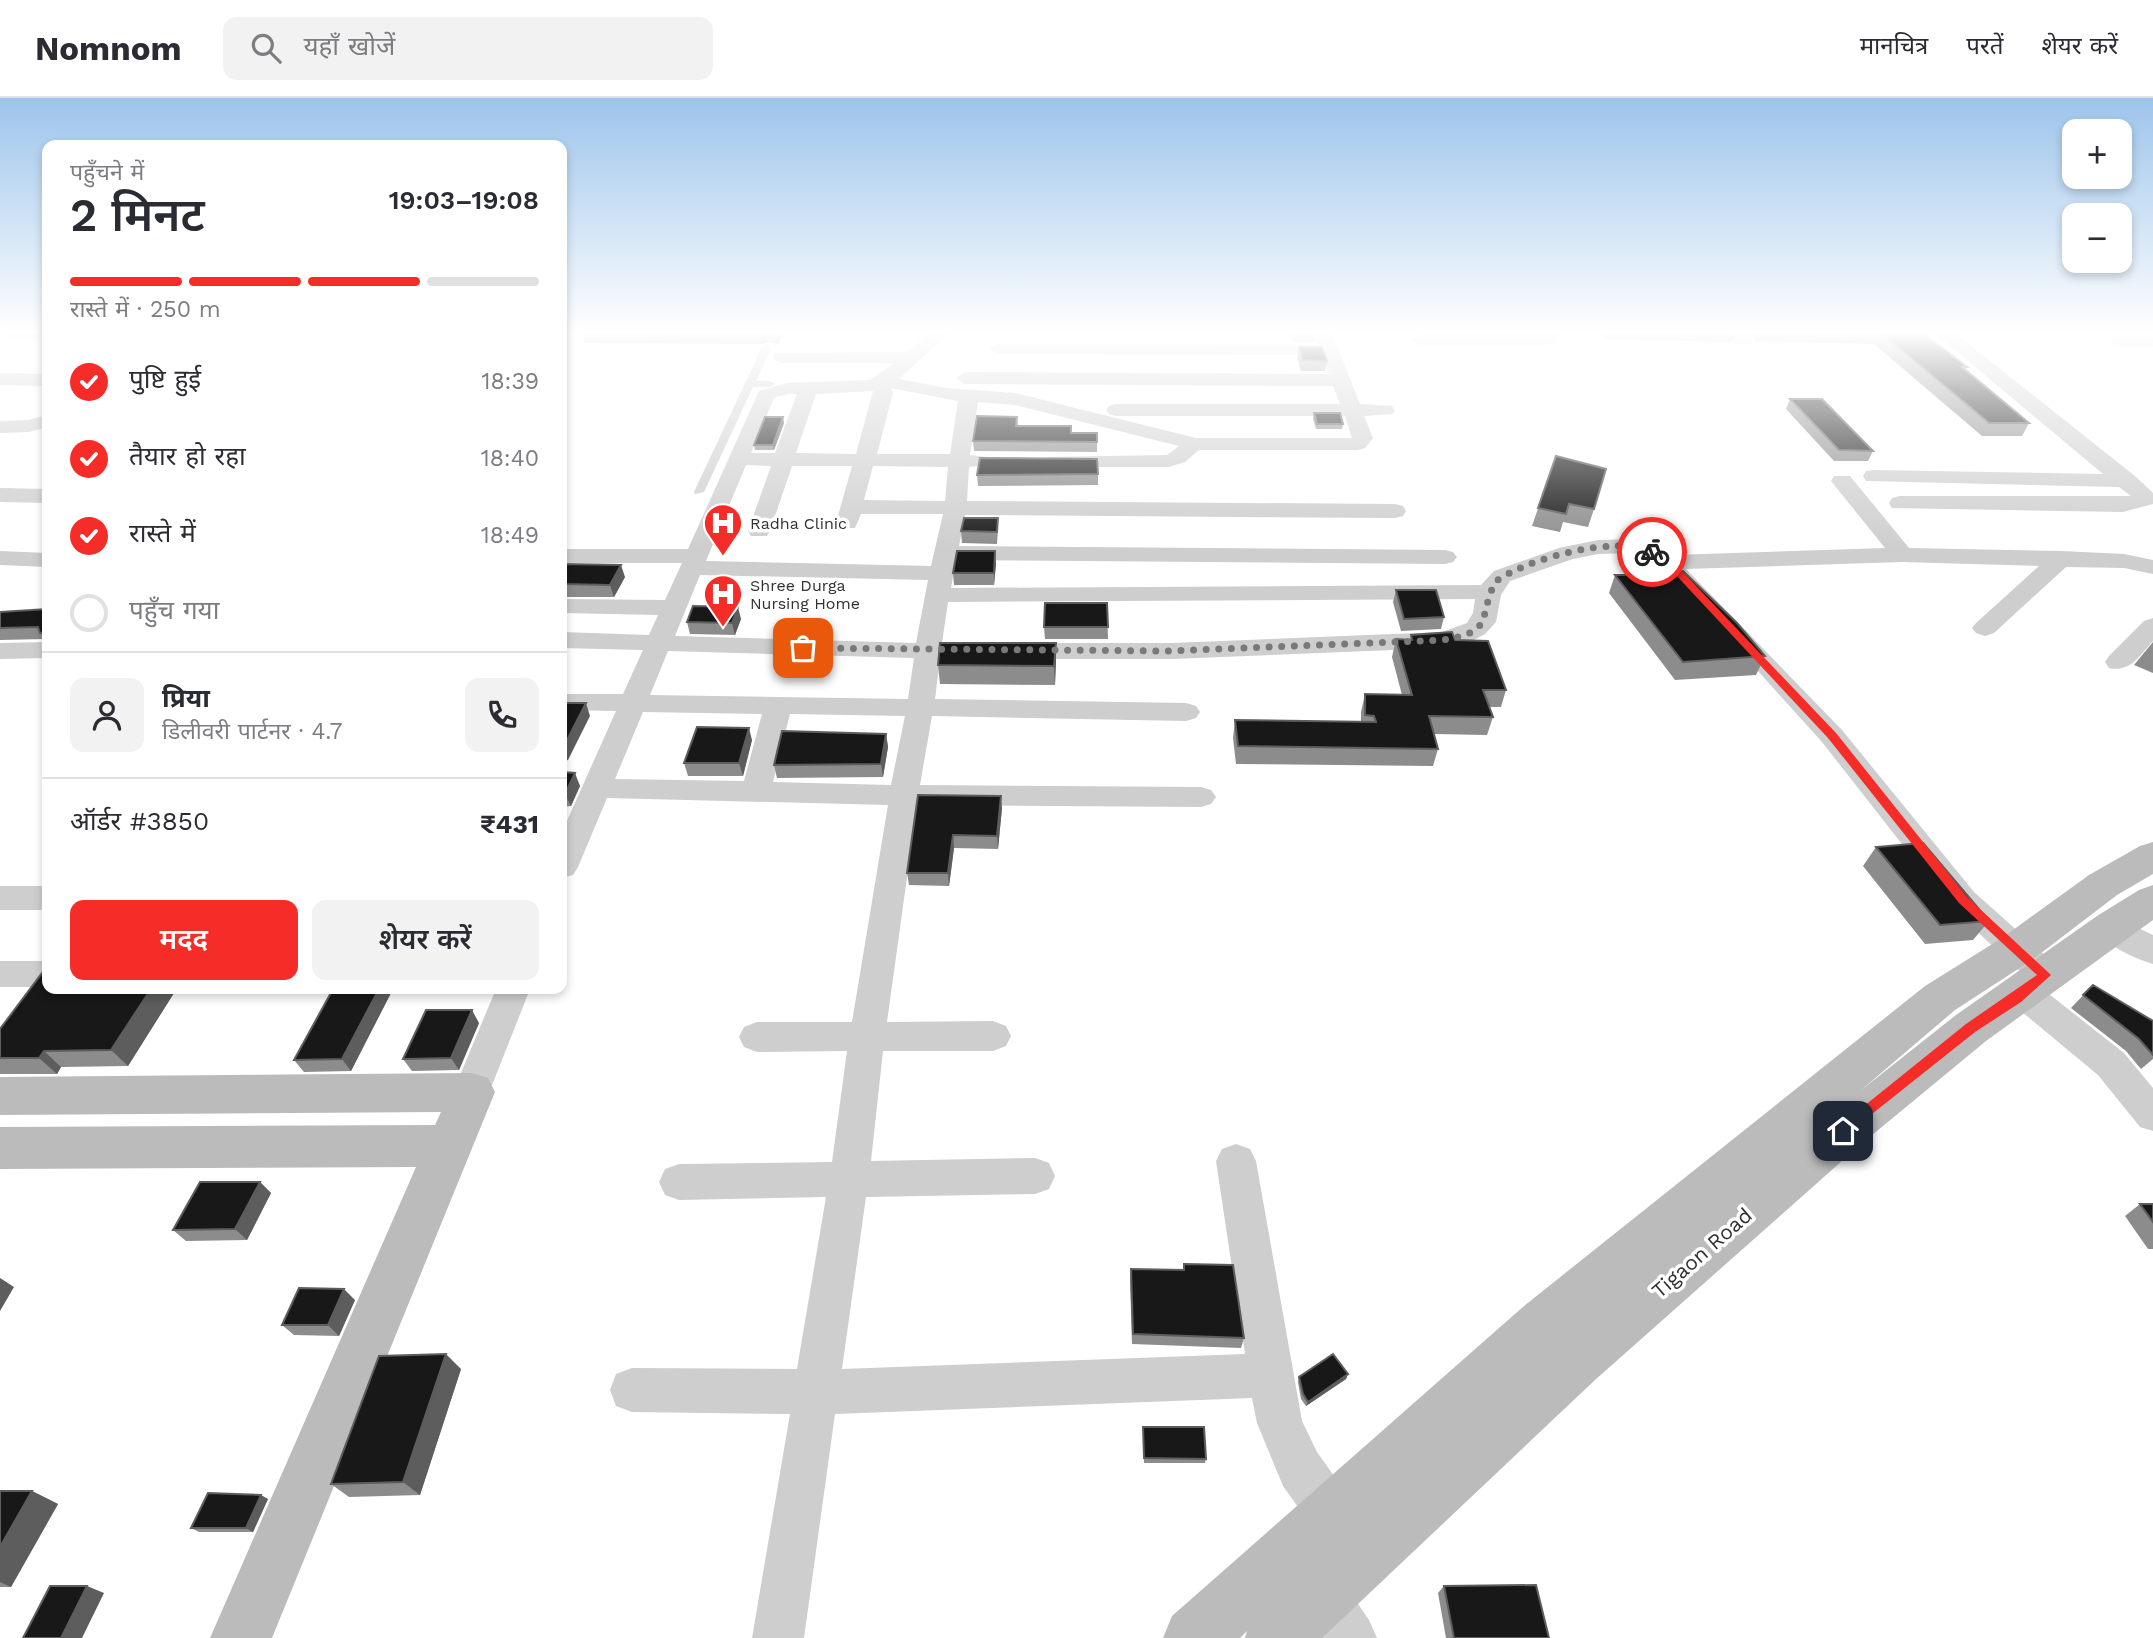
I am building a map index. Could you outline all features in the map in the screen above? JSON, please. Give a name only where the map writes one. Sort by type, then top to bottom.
[{"type":"street","points":[[567,841],[572,815],[633,702],[761,406]]},
{"type":"street","points":[[759,531],[802,406]]},
{"type":"street","points":[[879,406],[850,515],[955,509],[1395,511]]},
{"type":"street","points":[[778,1638],[849,1179],[867,1038],[904,795],[955,509],[965,406]]},
{"type":"street","points":[[1045,406],[1196,444],[1358,444],[1363,438],[1350,406]]},
{"type":"street","points":[[1900,503],[2123,505],[2147,499],[2034,406]]},
{"type":"street","points":[[1072,412],[1385,410]]},
{"type":"street","points":[[0,427],[29,426],[42,422]]},
{"type":"street","points":[[1029,461],[1169,461],[1184,455],[1190,446],[1196,444]]},
{"type":"street","points":[[737,460],[1001,461]]},
{"type":"street","points":[[1874,476],[2121,476],[2153,480]]},
{"type":"street","points":[[1842,481],[1902,555]]},
{"type":"street","points":[[0,495],[42,494]]},
{"type":"street","points":[[567,640],[929,649],[1171,651],[1443,640],[1471,634],[1480,627],[1486,618],[1490,592],[1495,582],[1516,570],[1567,553],[1598,547],[1636,545],[1667,562],[1832,736],[1963,900],[2111,1064],[2153,1115]]},
{"type":"street","points":[[1667,562],[1902,555],[2062,558],[2124,561],[2153,567]]},
{"type":"street","points":[[567,556],[943,573],[1490,592]]},
{"type":"street","points":[[943,573],[1445,557]]},
{"type":"street","points":[[0,558],[42,560]]},
{"type":"street","points":[[1985,628],[2062,558]]},
{"type":"street","points":[[567,606],[674,608]]},
{"type":"street","points":[[2118,662],[2153,626]]},
{"type":"street","points":[[0,651],[42,650]]},
{"type":"street","points":[[567,702],[1186,712]]},
{"type":"street","points":[[756,790],[778,706]]},
{"type":"street","points":[[590,778],[756,790],[904,795],[1201,797]]},
{"type":"street","points":[[1194,1638],[1543,1324],[1940,998],[1973,975],[2028,972],[2103,885],[2153,856]]},
{"type":"street","points":[[0,898],[42,898]]},
{"type":"street","name":"Tigaon Road","points":[[1276,1638],[1586,1352],[1843,1131],[1971,1028],[2016,998],[2028,972],[2111,927],[2153,900]]},
{"type":"street","points":[[2111,927],[2153,951]]},
{"type":"street","points":[[0,974],[42,974]]},
{"type":"street","points":[[241,1638],[511,994]]},
{"type":"street","points":[[757,1037],[993,1036]]},
{"type":"street","points":[[0,1096],[472,1091]]},
{"type":"street","points":[[0,1148],[449,1146]]},
{"type":"street","points":[[1236,1161],[1280,1423],[1300,1469],[1332,1514]]},
{"type":"street","points":[[679,1182],[1035,1176]]},
{"type":"street","points":[[632,1390],[816,1392],[1270,1375]]},
{"type":"street","points":[[1290,1552],[1352,1638]]},
{"type":"lane","points":[[699,492],[739,406]]},
{"type":"building","points":[[1797,406],[1829,406],[1873,451],[1839,450]]},
{"type":"building","points":[[1968,406],[2009,406],[2029,423],[1989,423]]},
{"type":"building","points":[[1314,413],[1340,413],[1343,424],[1317,424]]},
{"type":"building","points":[[977,416],[1017,417],[1016,426],[1071,426],[1071,433],[1097,433],[1097,442],[973,441]]},
{"type":"building","points":[[765,417],[783,417],[773,445],[754,445]]},
{"type":"building","points":[[1556,456],[1606,469],[1594,509],[1569,504],[1566,514],[1538,508]]},
{"type":"building","points":[[980,458],[1097,459],[1098,474],[977,475]]},
{"type":"building","points":[[964,518],[998,518],[997,532],[961,531]]},
{"type":"building","points":[[957,551],[995,551],[994,573],[953,573]]},
{"type":"building","points":[[567,564],[621,565],[610,585],[567,584]]},
{"type":"building","points":[[1683,571],[1737,623],[1765,656],[1683,662],[1615,575],[1655,575]]},
{"type":"building","points":[[1396,590],[1436,590],[1444,617],[1404,619]]},
{"type":"building","points":[[1045,603],[1107,603],[1108,627],[1044,627]]},
{"type":"building","points":[[693,606],[738,607],[732,623],[687,622]]},
{"type":"building","points":[[42,609],[42,633],[38,627],[0,628],[0,612]]},
{"type":"building","points":[[1452,632],[1455,640],[1488,641],[1506,690],[1483,690],[1493,717],[1429,716],[1438,749],[1238,746],[1235,720],[1376,722],[1374,716],[1365,715],[1365,694],[1412,695],[1396,639],[1412,640],[1411,635]]},
{"type":"building","points":[[940,643],[1056,643],[1054,666],[938,665]]},
{"type":"building","points":[[567,703],[586,703],[567,740]]},
{"type":"building","points":[[697,727],[749,728],[739,763],[684,763]]},
{"type":"building","points":[[782,731],[886,734],[881,764],[774,765]]},
{"type":"building","points":[[567,772],[575,773],[567,790]]},
{"type":"building","points":[[918,795],[1001,796],[997,836],[953,835],[948,873],[907,873]]},
{"type":"building","points":[[1923,843],[1989,921],[1940,925],[1876,847]]},
{"type":"building","points":[[42,973],[42,994],[148,994],[111,1050],[44,1051],[39,1058],[0,1058],[0,1029]]},
{"type":"building","points":[[2093,985],[2153,1021],[2153,1055],[2139,1039],[2083,995]]},
{"type":"building","points":[[330,994],[376,994],[342,1059],[294,1060]]},
{"type":"building","points":[[426,1010],[472,1010],[451,1058],[403,1059]]},
{"type":"building","points":[[200,1182],[260,1182],[235,1229],[173,1230]]},
{"type":"building","points":[[2140,1204],[2153,1204],[2153,1222]]},
{"type":"building","points":[[1184,1264],[1233,1265],[1244,1338],[1133,1334],[1131,1269],[1184,1270]]},
{"type":"building","points":[[299,1288],[344,1289],[328,1325],[282,1325]]},
{"type":"building","points":[[446,1354],[403,1482],[331,1484],[379,1356]]},
{"type":"building","points":[[1333,1354],[1348,1374],[1308,1402],[1299,1377]]},
{"type":"building","points":[[1143,1427],[1204,1427],[1206,1459],[1144,1458]]},
{"type":"building","points":[[0,1491],[32,1491],[0,1547]]},
{"type":"building","points":[[208,1493],[261,1495],[246,1528],[191,1528]]},
{"type":"building","points":[[1536,1585],[1549,1638],[1454,1638],[1444,1586]]},
{"type":"building","points":[[50,1586],[87,1586],[61,1638],[23,1638]]},
{"type":"way so far","points":[[803,648],[1171,651],[1443,640],[1471,634],[1480,627],[1486,618],[1490,592],[1495,582],[1516,570],[1567,553],[1598,547],[1636,545],[1652,552]]},
{"type":"place","name":"Radha Clinic","points":[[723,557]]},
{"type":"place","name":"Shree Durga Nursing Home","points":[[723,628]]},
{"type":"route","points":[[1652,552],[1677,571],[1832,736],[1963,900],[2045,975],[1971,1028],[1843,1131]]}]
